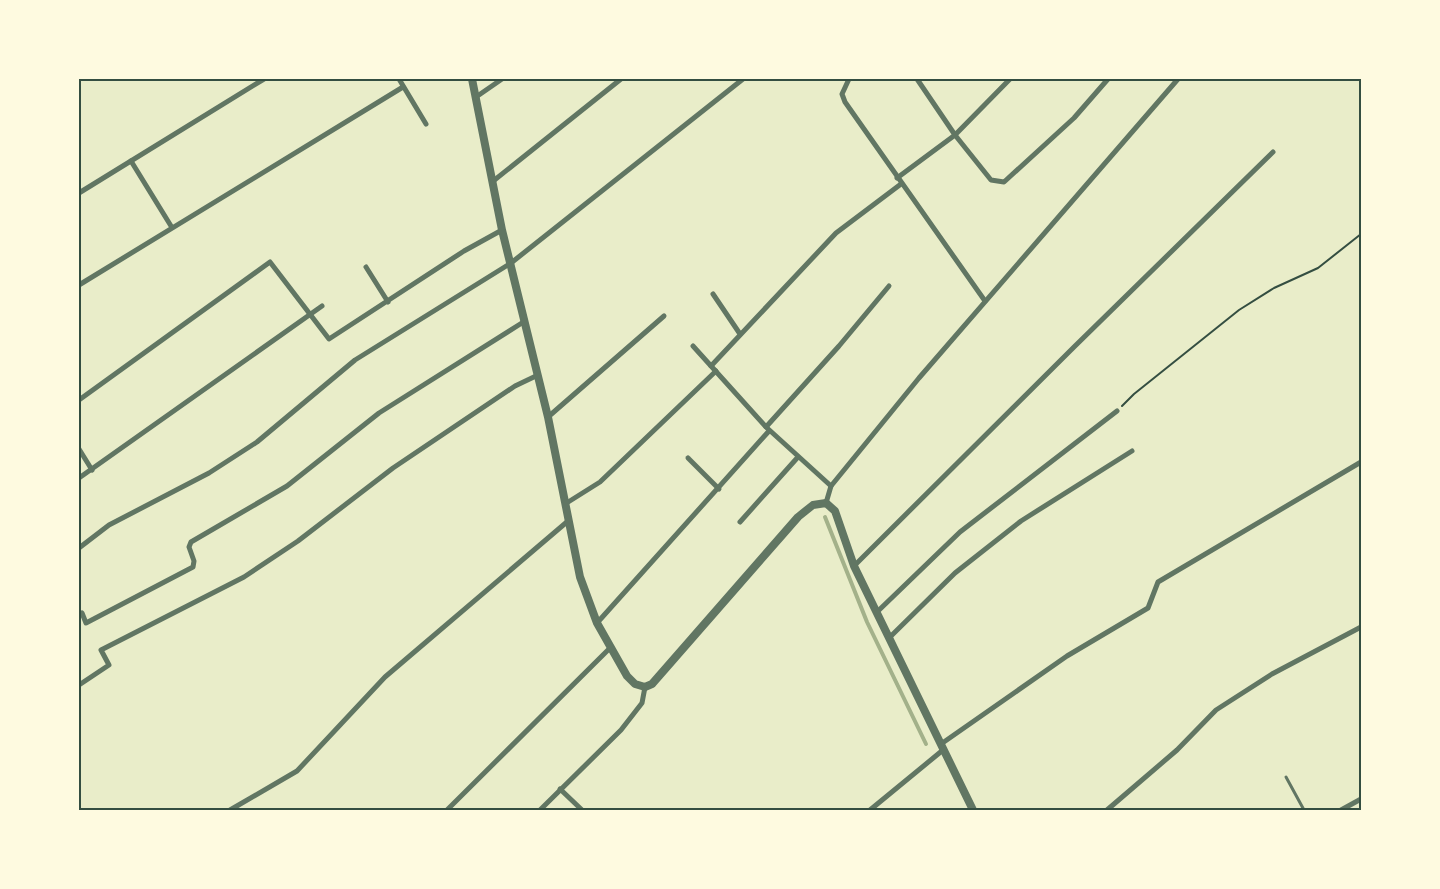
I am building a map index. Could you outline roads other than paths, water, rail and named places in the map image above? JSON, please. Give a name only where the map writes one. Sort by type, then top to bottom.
[{"type":"street","points":[[79,193],[264,79]]},
{"type":"street","points":[[398,79],[426,124]]},
{"type":"street","points":[[472,79],[502,230],[548,417],[580,577],[596,623],[631,680],[635,684],[645,687],[652,684],[798,517],[813,505],[826,503]]},
{"type":"street","points":[[476,97],[502,79]]},
{"type":"street","points":[[492,182],[621,79]]},
{"type":"street","points":[[79,548],[109,525],[209,473],[257,442],[355,360],[511,263],[743,79]]},
{"type":"street","points":[[917,79],[955,135],[991,180],[1004,182],[1074,118],[1108,79]]},
{"type":"street","points":[[897,178],[955,135],[1010,79]]},
{"type":"street","points":[[826,503],[831,486],[919,378],[1178,79]]},
{"type":"street","points":[[847,80],[842,94],[845,102],[985,301]]},
{"type":"street","points":[[79,285],[171,226],[403,86]]},
{"type":"street","points":[[854,566],[1074,346],[1273,152]]},
{"type":"street","points":[[130,161],[171,226]]},
{"type":"street","points":[[711,366],[836,233],[901,184]]},
{"type":"street","points":[[79,400],[270,262],[329,339],[464,251],[502,230]]},
{"type":"street","points":[[366,267],[388,302]]},
{"type":"street","points":[[596,623],[719,489],[767,429],[889,286]]},
{"type":"street","points":[[713,294],[740,334]]},
{"type":"street","points":[[79,478],[322,306]]},
{"type":"street","points":[[548,417],[664,316]]},
{"type":"street","points":[[79,616],[82,613],[86,623],[193,567],[194,561],[189,547],[191,542],[286,486],[379,413],[525,321]]},
{"type":"street","points":[[693,346],[767,429],[831,486]]},
{"type":"street","points":[[564,504],[600,482],[716,372]]},
{"type":"street","points":[[79,685],[109,665],[101,650],[244,577],[298,541],[393,468],[515,386],[538,375]]},
{"type":"street","points":[[877,612],[960,532],[1117,411]]},
{"type":"street","points":[[79,449],[92,470]]},
{"type":"street","points":[[889,638],[955,573],[1021,521],[1132,451]]},
{"type":"street","points":[[740,522],[798,457]]},
{"type":"street","points":[[688,458],[719,489]]},
{"type":"street","points":[[870,810],[942,747],[1067,656],[1148,608],[1158,582],[1361,462]]},
{"type":"street","points":[[826,503],[835,511],[854,566],[973,810]]},
{"type":"street","points":[[230,810],[297,771],[385,677],[568,521]]},
{"type":"street","points":[[1107,810],[1177,750],[1216,710],[1272,674],[1361,627]]},
{"type":"street","points":[[447,810],[610,648]]},
{"type":"street","points":[[540,810],[621,730],[642,703],[645,687]]},
{"type":"street","points":[[560,789],[582,810]]},
{"type":"street","points":[[1341,810],[1361,799]]},
{"type":"lane","points":[[1286,778],[1304,810]]},
{"type":"waterway","points":[[825,517],[867,622],[926,744]]}]
